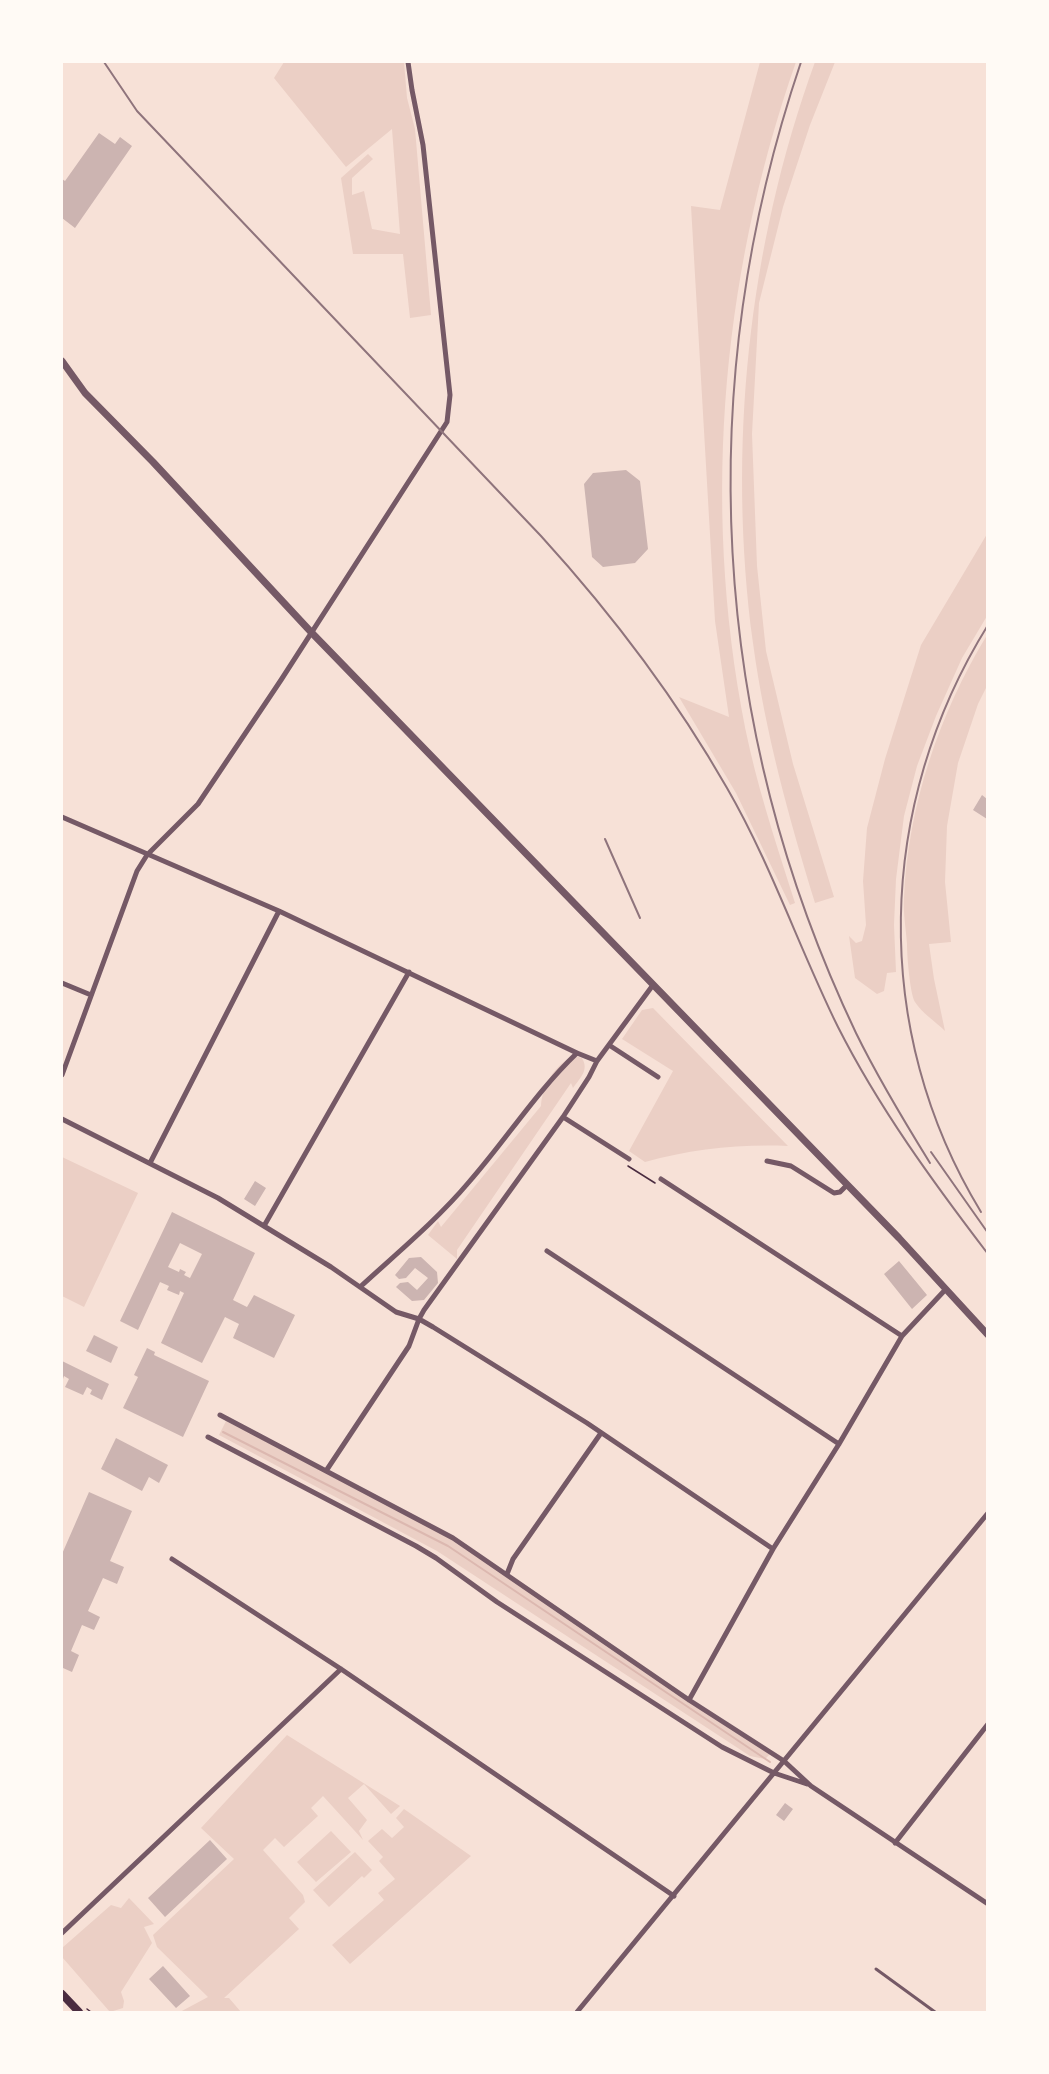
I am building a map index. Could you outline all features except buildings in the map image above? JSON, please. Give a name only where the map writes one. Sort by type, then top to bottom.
[{"type":"main road","points":[[62,1994],[79,2013]]},
{"type":"street","points":[[62,1075],[137,871],[147,855],[198,804],[442,432],[448,415],[450,395],[423,145],[408,62]]},
{"type":"street","points":[[62,361],[85,393],[153,462],[311,632],[847,1185],[987,1335]]},
{"type":"street","points":[[62,817],[279,911],[597,1061]]},
{"type":"street","points":[[150,1163],[279,911]]},
{"type":"street","points":[[264,1226],[409,972]]},
{"type":"street","points":[[62,983],[91,995]]},
{"type":"street","points":[[326,1470],[409,1346],[418,1319],[563,1117],[597,1061],[653,985]]},
{"type":"street","points":[[609,1045],[658,1077]]},
{"type":"street","points":[[360,1287],[415,1238],[469,1183],[540,1092],[578,1053]]},
{"type":"street","points":[[563,1117],[629,1159]]},
{"type":"street","points":[[62,1119],[218,1198],[396,1312],[418,1319],[491,1363],[601,1433],[773,1550]]},
{"type":"street","points":[[767,1161],[791,1166],[834,1193],[840,1192],[847,1185]]},
{"type":"street","points":[[661,1179],[902,1336]]},
{"type":"street","points":[[547,1251],[839,1444]]},
{"type":"street","points":[[689,1700],[773,1550],[839,1444],[902,1336],[945,1290]]},
{"type":"street","points":[[220,1415],[442,1531],[689,1700],[784,1761],[811,1786],[986,1901]]},
{"type":"street","points":[[507,1574],[513,1559],[601,1433]]},
{"type":"street","points":[[208,1437],[426,1552],[497,1602],[722,1747],[774,1773],[811,1786]]},
{"type":"street","points":[[577,2013],[987,1513]]},
{"type":"street","points":[[172,1559],[341,1669],[674,1896]]},
{"type":"street","points":[[62,1933],[341,1669]]},
{"type":"street","points":[[895,1843],[987,1724]]},
{"type":"lane","points":[[876,1969],[935,2013]]},
{"type":"path","points":[[629,1159],[625,1164],[655,1183],[661,1179]]},
{"type":"shaded area","points":[[284,62],[404,62],[407,98],[415,129],[431,315],[410,318],[403,254],[353,254],[341,178],[368,154],[373,159],[352,178],[352,195],[364,191],[372,229],[400,234],[392,129],[346,167],[274,78]]},
{"type":"shaded area","points":[[760,62],[796,62],[770,145],[749,230],[734,316],[725,403],[722,490],[725,577],[734,664],[750,750],[765,808],[795,903],[790,905],[736,793],[679,697],[729,717],[715,621],[691,206],[720,210]]},
{"type":"shaded area","points":[[815,62],[835,62],[810,125],[783,207],[759,303],[752,434],[757,566],[766,651],[793,764],[834,897],[815,903],[779,774],[758,676],[745,570],[742,496],[749,349],[759,276],[773,203],[792,132]]},
{"type":"shaded area","points":[[987,534],[987,616],[962,658],[917,766],[904,816],[896,879],[894,925],[896,972],[887,973],[884,991],[877,994],[855,978],[849,936],[856,943],[862,941],[866,925],[863,881],[867,828],[885,759],[921,645]]},
{"type":"shaded area","points":[[987,635],[987,686],[978,704],[958,763],[947,826],[945,882],[951,942],[929,944],[945,1031],[918,1006],[912,991],[904,909],[907,864],[919,795],[929,762],[954,696]]},
{"type":"shaded area","points":[[653,1008],[788,1146],[716,1148],[645,1162],[629,1151],[673,1071],[622,1039],[642,1010]]},
{"type":"shaded area","points":[[575,1056],[582,1058],[584,1062],[581,1077],[573,1088],[571,1083],[457,1250],[457,1259],[428,1235],[438,1221],[441,1227],[541,1106],[547,1083],[556,1069]]},
{"type":"shaded area","points":[[62,1157],[138,1193],[84,1307],[62,1296]]},
{"type":"shaded area","points":[[226,1421],[444,1533],[770,1754],[765,1759],[750,1756],[437,1551],[219,1435]]},
{"type":"shaded area","points":[[287,1735],[400,1806],[391,1814],[364,1784],[348,1798],[367,1820],[359,1831],[363,1840],[323,1796],[311,1808],[318,1816],[284,1847],[275,1838],[263,1850],[303,1895],[305,1902],[289,1918],[299,1929],[224,1998],[229,1998],[241,2012],[180,2012],[208,1997],[157,1947],[153,1935],[234,1859],[201,1828]]},
{"type":"shaded area","points":[[404,1809],[471,1856],[350,1964],[332,1945],[384,1900],[378,1893],[395,1879],[379,1861],[383,1857],[368,1841],[382,1829],[392,1838],[404,1827],[396,1818]]},
{"type":"shaded area","points":[[331,1831],[351,1852],[316,1882],[297,1862]]},
{"type":"shaded area","points":[[355,1852],[372,1870],[364,1878],[362,1876],[329,1907],[313,1890]]},
{"type":"shaded area","points":[[129,1898],[154,1924],[144,1927],[152,1943],[121,1992],[124,2001],[123,2008],[110,2012],[62,1957],[62,1948],[111,1905],[121,1908]]},
{"type":"waterway","points":[[223,1432],[448,1546],[770,1762]]},
{"type":"railway","points":[[104,62],[137,111],[541,536],[593,595],[641,657],[686,721],[743,817],[838,1027],[871,1087],[927,1172],[988,1254]]},
{"type":"railway","points":[[801,62],[766,183],[743,306],[732,429],[732,552],[745,675],[770,796],[807,916],[856,1033],[882,1083],[930,1163]]},
{"type":"railway","points":[[981,1212],[945,1142],[920,1069],[905,994],[901,918],[907,842],[924,767],[951,694],[988,625]]},
{"type":"railway","points":[[605,839],[640,918]]},
{"type":"railway","points":[[931,1152],[988,1233]]}]
